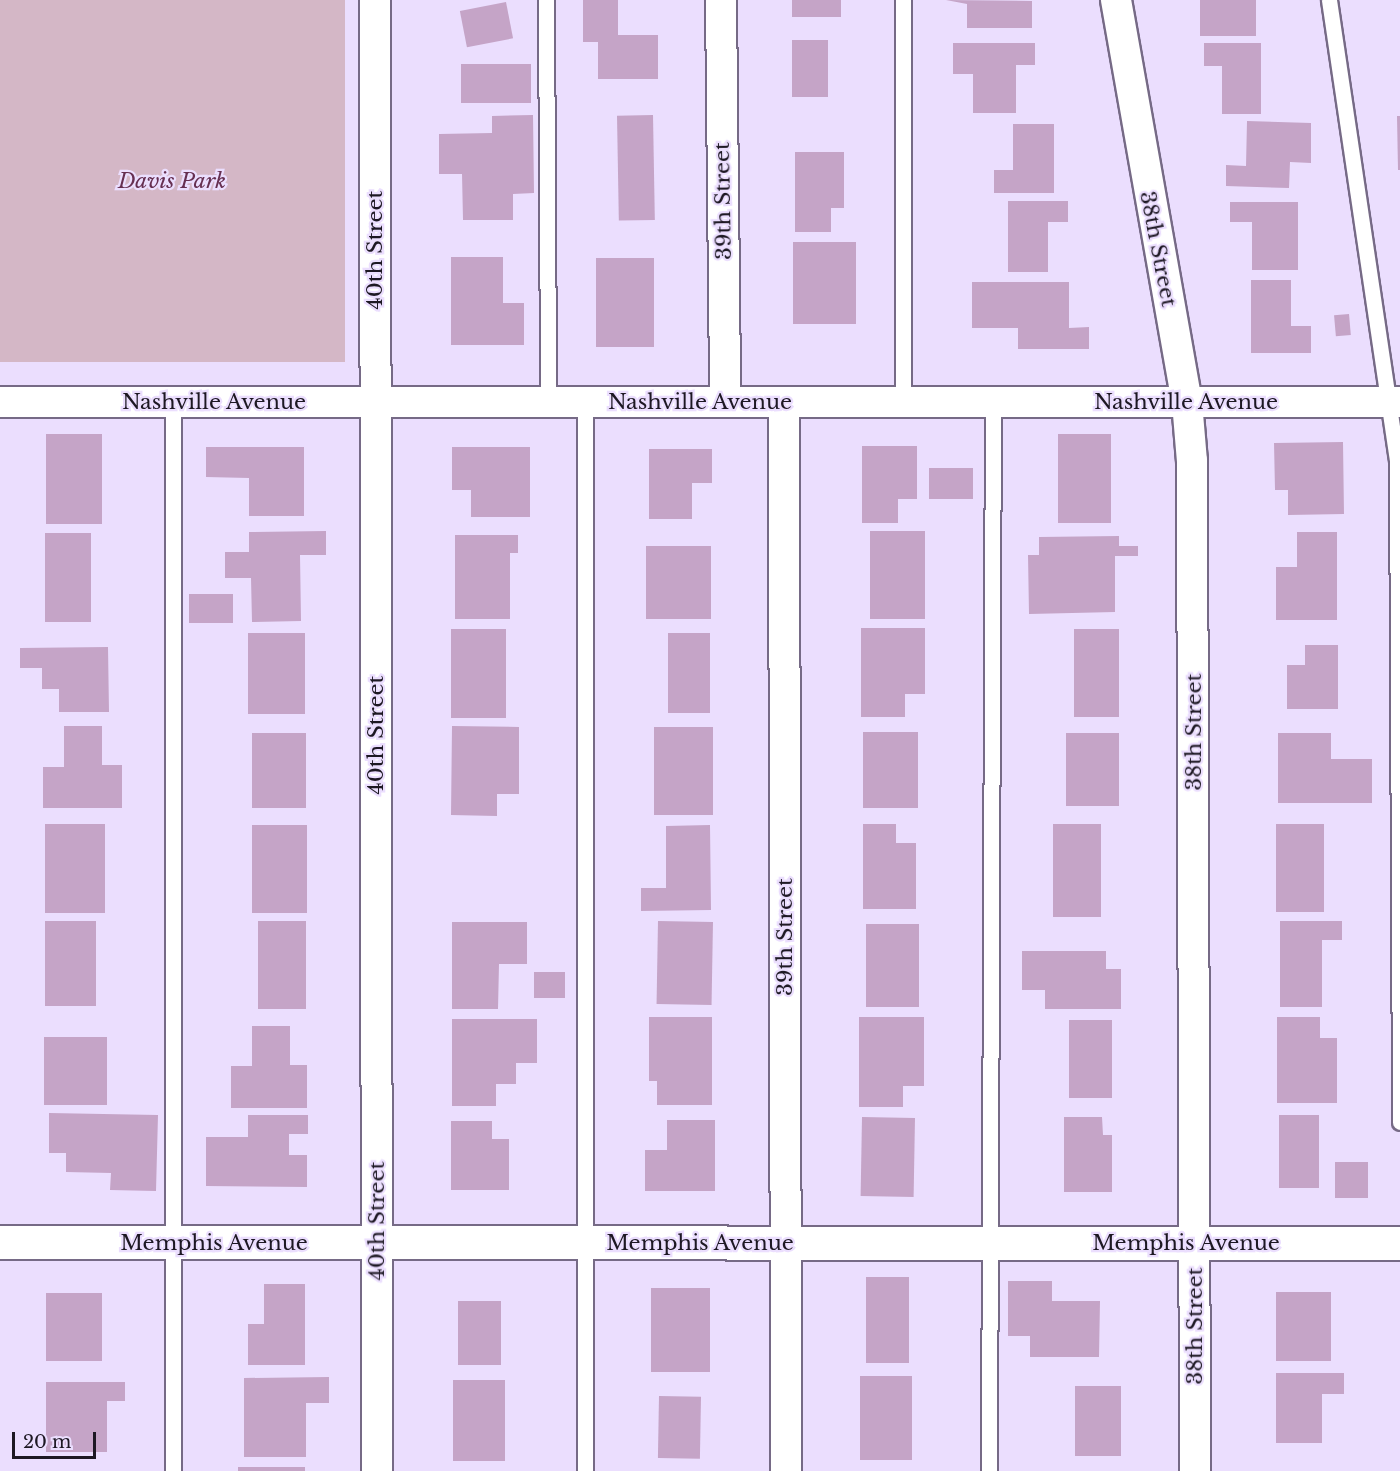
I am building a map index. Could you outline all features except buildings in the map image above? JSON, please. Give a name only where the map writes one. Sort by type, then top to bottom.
[{"type":"street","name":"40th Street","points":[[375,0],[377,1471]]},
{"type":"street","name":"39th Street","points":[[721,0],[725,402]]},
{"type":"street","name":"38th Street","points":[[1116,0],[1187,402],[1193,578],[1195,1471]]},
{"type":"street","name":"Nashville Avenue","points":[[0,402],[1393,402]]},
{"type":"street","name":"39th Street","points":[[784,402],[786,1471]]},
{"type":"street","name":"Memphis Avenue","points":[[0,1242],[1400,1243]]},
{"type":"lane","points":[[546,0],[548,402]]},
{"type":"lane","points":[[903,0],[903,402]]},
{"type":"lane","points":[[1329,0],[1393,402],[1397,459],[1400,1122]]},
{"type":"lane","points":[[173,402],[173,1471]]},
{"type":"lane","points":[[585,402],[585,1471]]},
{"type":"lane","points":[[989,1471],[993,402]]},
{"type":"green space","name":"Davis Park","points":[[0,0],[345,0],[345,362],[0,362]]}]
